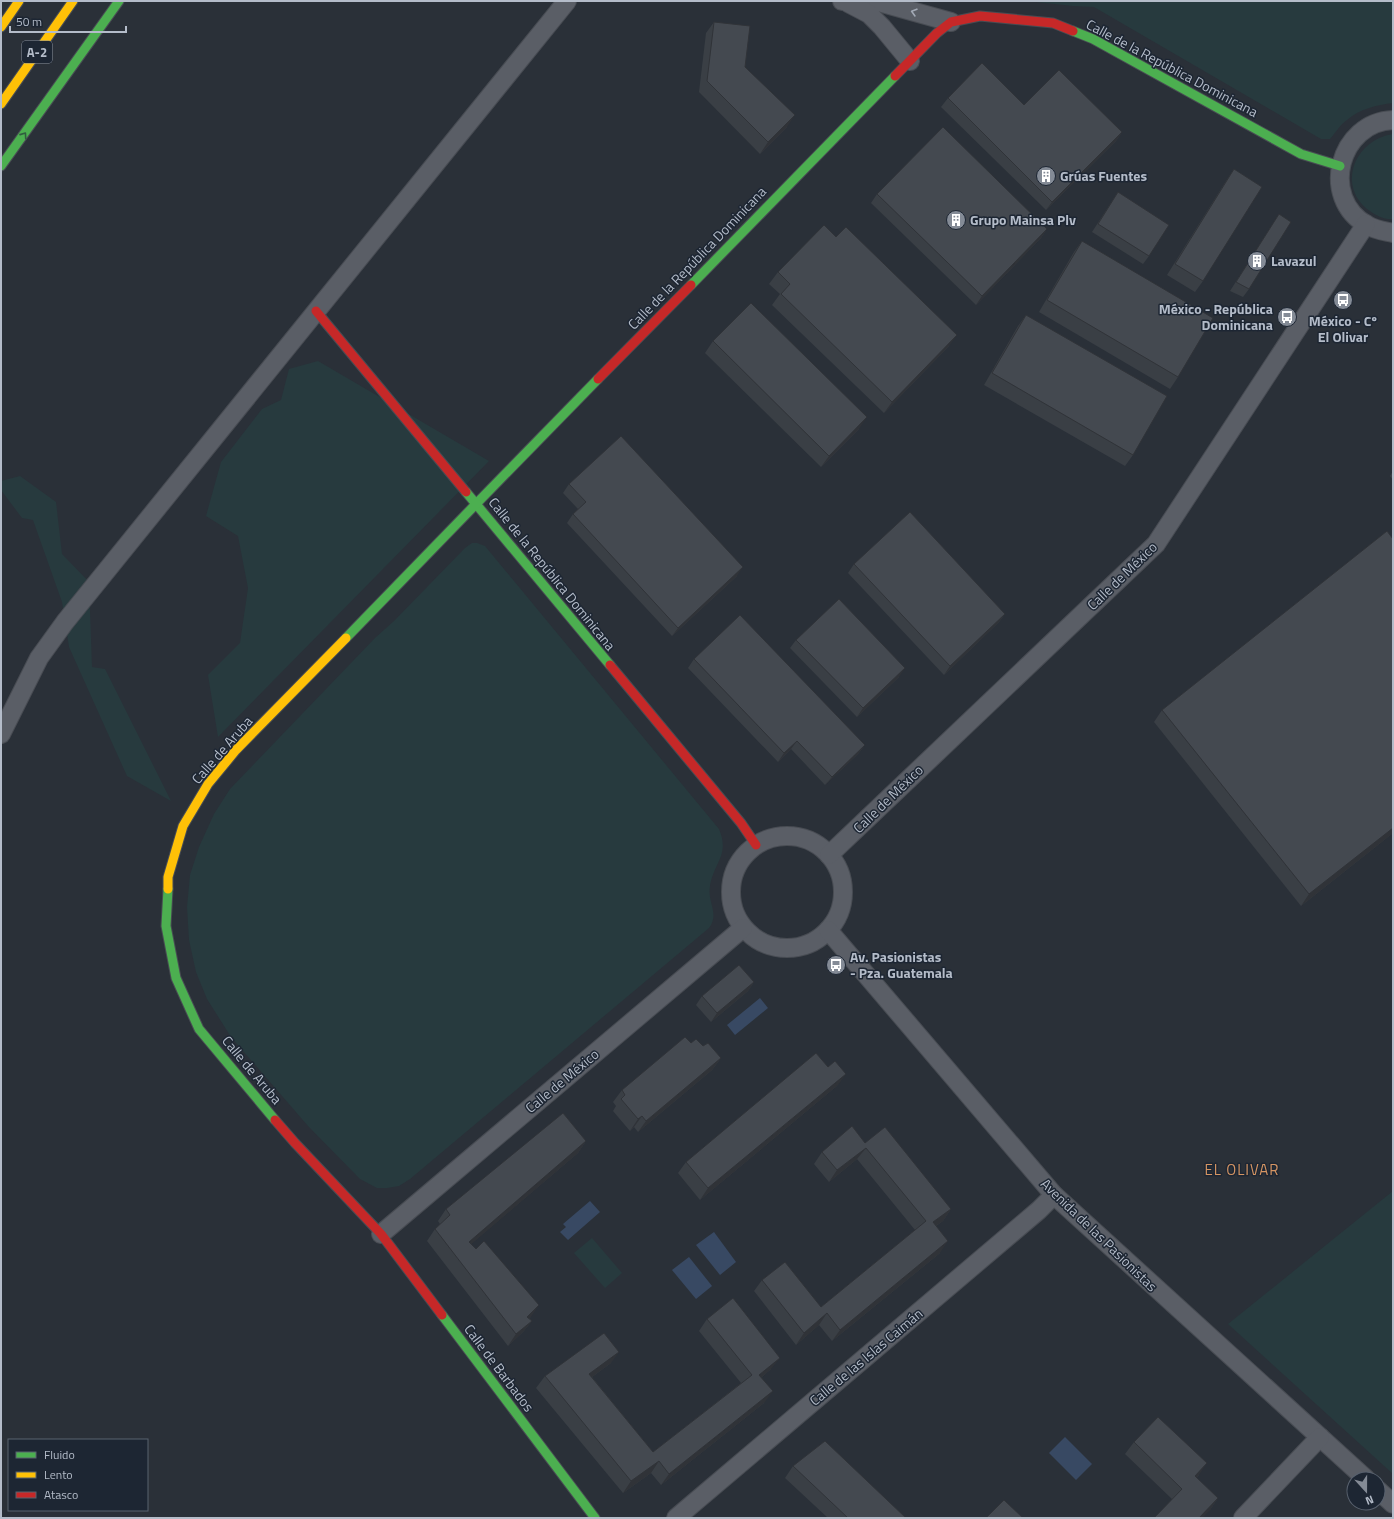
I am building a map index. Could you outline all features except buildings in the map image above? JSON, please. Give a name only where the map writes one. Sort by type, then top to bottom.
[{"type":"main road","points":[[1,27],[19,1]]},
{"type":"main road","name":"A-2","points":[[1,104],[73,1]]},
{"type":"main road","points":[[1,166],[119,1]]},
{"type":"main road","name":"Calle de la República Dominicana","points":[[756,845],[741,823],[476,504],[910,61],[951,22],[980,16],[1053,23],[1093,39],[1302,154],[1340,166]]},
{"type":"main road","points":[[316,311],[476,504]]},
{"type":"main road","name":"Calle de Aruba","points":[[381,1234],[295,1143],[199,1029],[176,978],[166,926],[168,877],[183,826],[208,784],[236,750],[476,504]]},
{"type":"main road","name":"Calle de Barbados","points":[[381,1234],[595,1518]]},
{"type":"street","points":[[1,734],[39,658],[65,622],[566,1]]},
{"type":"street","points":[[842,1],[879,2],[951,22]]},
{"type":"street","points":[[846,1],[869,14],[882,27],[910,61]]},
{"type":"street","points":[[1393,120],[1372,125],[1357,135],[1346,150],[1340,166],[1339,182],[1344,200],[1353,214],[1366,224],[1378,230],[1393,233]]},
{"type":"street","name":"Calle de México","points":[[829,855],[1156,544],[1366,224]]},
{"type":"street","points":[[786,836],[802,838],[817,844],[829,855],[838,869],[842,885],[842,901],[837,916],[828,930],[812,941],[794,947],[782,947],[758,940],[743,928],[734,911],[730,893],[732,880],[733,874],[742,858],[756,845],[770,838],[786,836]]},
{"type":"street","name":"Calle de México","points":[[381,1234],[743,928]]},
{"type":"street","name":"Avenida de las Pasionistas","points":[[828,930],[1054,1195],[1357,1471]]},
{"type":"street","name":"Calle de las Islas Caimán","points":[[676,1518],[1039,1210],[1054,1195]]},
{"type":"street","points":[[1243,1518],[1320,1437]]},
{"type":"green space","points":[[1027,1],[1393,1],[1393,103],[1375,106],[1357,113],[1342,124],[1330,139],[1321,139],[1094,7]]},
{"type":"green space","points":[[1393,134],[1393,219],[1390,219],[1384,218],[1370,211],[1360,201],[1354,190],[1352,178],[1354,166],[1368,145],[1379,138]]},
{"type":"green space","points":[[318,361],[489,461],[218,737],[208,675],[240,643],[248,588],[238,536],[206,516],[221,462],[262,409],[281,400],[289,369]]},
{"type":"green space","points":[[20,476],[56,502],[62,554],[89,582],[92,667],[105,669],[171,801],[127,776],[69,647],[62,602],[33,520],[22,518],[1,490],[1,481]]},
{"type":"green space","points":[[472,543],[485,546],[719,829],[723,846],[710,886],[713,918],[709,928],[410,1179],[399,1186],[377,1188],[360,1179],[308,1126],[231,1037],[207,999],[196,972],[189,940],[187,907],[190,875],[199,847],[214,814],[230,789],[375,638],[394,621],[465,548]]},
{"type":"green space","points":[[1393,1191],[1393,1474],[1228,1324]]},
{"type":"green space","points":[[592,1238],[622,1273],[605,1288],[574,1253]]},
{"type":"water","points":[[760,998],[768,1008],[735,1035],[727,1025]]},
{"type":"water","points":[[590,1201],[600,1212],[568,1240],[560,1232],[566,1227],[563,1224]]},
{"type":"water","points":[[714,1232],[736,1262],[720,1275],[696,1245]]},
{"type":"water","points":[[689,1257],[712,1286],[696,1299],[672,1270]]},
{"type":"water","points":[[1065,1437],[1092,1464],[1076,1480],[1049,1453]]},
{"type":"traffic: fast","points":[[1,166],[119,1]]},
{"type":"traffic: fast","points":[[1073,31],[1093,39],[1301,154],[1340,166]]},
{"type":"traffic: fast","points":[[691,285],[895,76]]},
{"type":"traffic: fast","points":[[598,379],[476,504],[610,665]]},
{"type":"traffic: fast","points":[[346,638],[476,504],[466,492]]},
{"type":"traffic: fast","points":[[168,889],[166,926],[176,978],[199,1029],[275,1120]]},
{"type":"traffic: fast","points":[[442,1315],[595,1518]]},
{"type":"traffic: slow","points":[[1,27],[19,1]]},
{"type":"traffic: slow","points":[[1,104],[73,1]]},
{"type":"traffic: slow","points":[[168,889],[168,877],[183,826],[208,784],[236,750],[346,638]]},
{"type":"traffic: jam","points":[[895,76],[937,33],[951,22],[980,16],[1053,23],[1073,31]]},
{"type":"traffic: jam","points":[[598,379],[691,285]]},
{"type":"traffic: jam","points":[[316,311],[466,492]]},
{"type":"traffic: jam","points":[[610,665],[741,823],[756,845]]},
{"type":"traffic: jam","points":[[275,1120],[381,1234],[442,1315]]},
{"type":"place","name":"Grúas Fuentes","points":[[1046,176]]},
{"type":"place","name":"Grupo Mainsa Plv","points":[[956,220]]},
{"type":"place","name":"Lavazul","points":[[1257,261]]},
{"type":"place","name":"México - Cº El Olivar","points":[[1343,300]]},
{"type":"place","name":"México - República Dominicana","points":[[1287,317]]},
{"type":"place","name":"Av. Pasionistas - Pza. Guatemala","points":[[836,965]]},
{"type":"district","name":"EL OLIVAR","points":[[1242,1170]]}]
